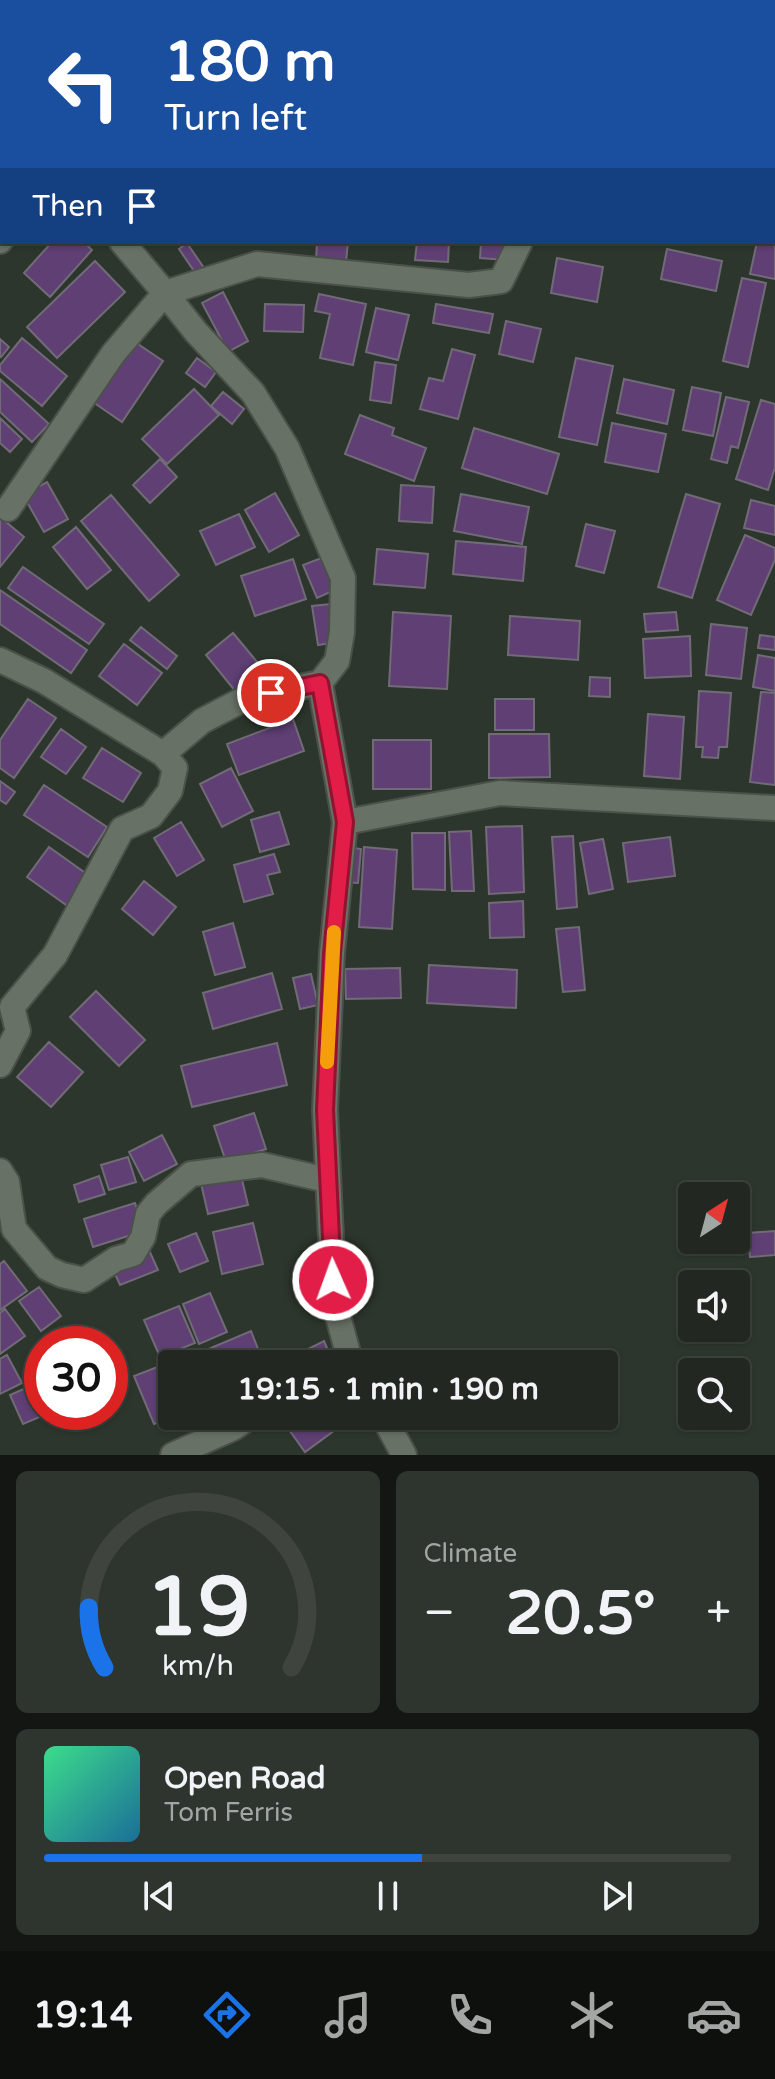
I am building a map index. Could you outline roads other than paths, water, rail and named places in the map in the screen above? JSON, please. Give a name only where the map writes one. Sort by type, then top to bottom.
[{"type":"street","points":[[124,244],[196,332],[253,393],[287,448],[343,578],[342,632],[337,661],[320,683],[246,698],[202,721],[163,754]]},
{"type":"street","points":[[8,509],[113,354],[165,293],[257,264],[469,285],[501,281],[519,244]]},
{"type":"street","points":[[0,660],[44,681],[163,754],[175,768],[170,791],[151,816],[122,829],[55,955],[12,1007],[18,1031],[0,1065]]},
{"type":"street","points":[[320,683],[345,822],[332,953],[325,1110],[334,1302],[341,1350]]},
{"type":"street","points":[[345,822],[500,793],[775,808]]},
{"type":"street","points":[[0,1171],[7,1182],[14,1229],[47,1268],[84,1280],[116,1259],[133,1254],[143,1237],[148,1214],[191,1174],[262,1165],[327,1180]]},
{"type":"street","points":[[173,1455],[229,1430]]},
{"type":"street","points":[[391,1430],[404,1455]]}]
